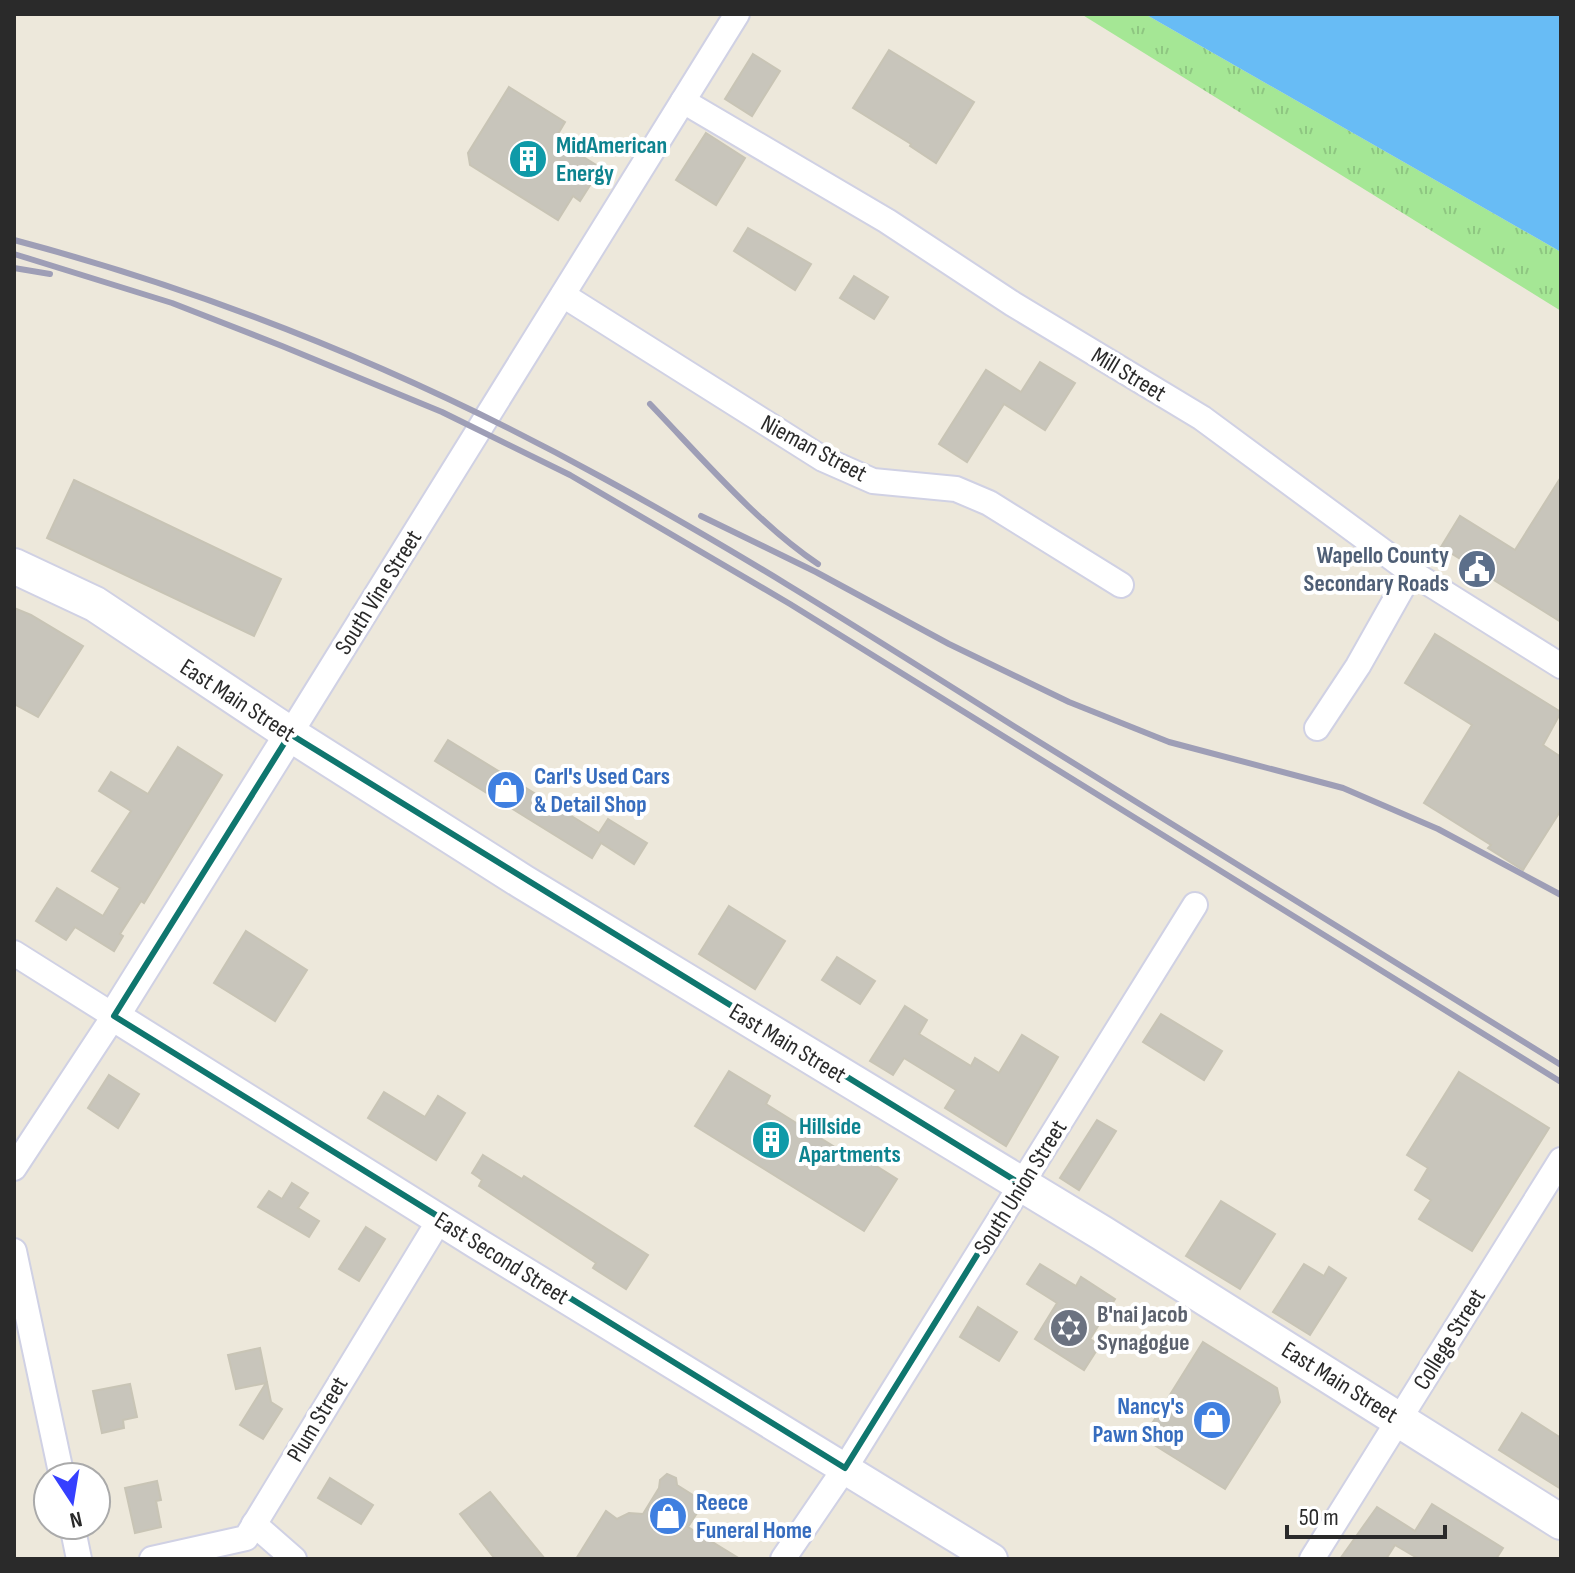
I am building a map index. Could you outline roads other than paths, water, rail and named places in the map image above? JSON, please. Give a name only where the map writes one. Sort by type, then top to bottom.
[{"type":"main road","name":"East Main Street","points":[[14,566],[95,604],[290,734],[523,882],[1021,1184],[1561,1522]]},
{"type":"street","name":"South Vine Street","points":[[14,1168],[114,1016],[737,14]]},
{"type":"street","name":"Mill Street","points":[[683,101],[887,221],[1013,304],[1202,418],[1411,572],[1561,666]]},
{"type":"street","name":"Nieman Street","points":[[563,295],[823,459],[873,481],[956,489],[989,503],[1121,585]]},
{"type":"street","points":[[1317,728],[1358,666],[1411,572]]},
{"type":"street","name":"South Union Street","points":[[783,1559],[845,1468],[1195,905]]},
{"type":"street","name":"East Second Street","points":[[14,953],[992,1559]]},
{"type":"street","name":"College Street","points":[[1312,1559],[1561,1160]]},
{"type":"street","name":"Plum Street","points":[[152,1559],[246,1538],[440,1219]]},
{"type":"street","points":[[14,1251],[59,1461]]},
{"type":"street","points":[[254,1524],[294,1559]]},
{"type":"water","points":[[1145,14],[1561,14],[1561,252]]},
{"type":"railway","points":[[14,240],[166,286],[316,341],[462,405],[603,478],[809,598],[1561,1065]]},
{"type":"railway","points":[[14,254],[172,303],[282,346],[442,412],[570,475],[790,604],[1561,1082]]},
{"type":"railway","points":[[14,268],[50,274]]},
{"type":"railway","points":[[650,404],[752,510],[818,564]]},
{"type":"railway","points":[[701,516],[1069,702],[1169,742],[1343,788],[1438,829],[1561,895]]},
{"type":"place","name":"MidAmerican Energy","points":[[528,159]]},
{"type":"place","name":"Wapello County Secondary Roads","points":[[1477,569]]},
{"type":"place","name":"Carl's Used Cars & Detail Shop","points":[[506,790]]},
{"type":"place","name":"Hillside Apartments","points":[[771,1140]]},
{"type":"place","name":"B'nai Jacob Synagogue","points":[[1069,1328]]},
{"type":"place","name":"Nancy's Pawn Shop","points":[[1212,1420]]},
{"type":"place","name":"Reece Funeral Home","points":[[668,1516]]}]
